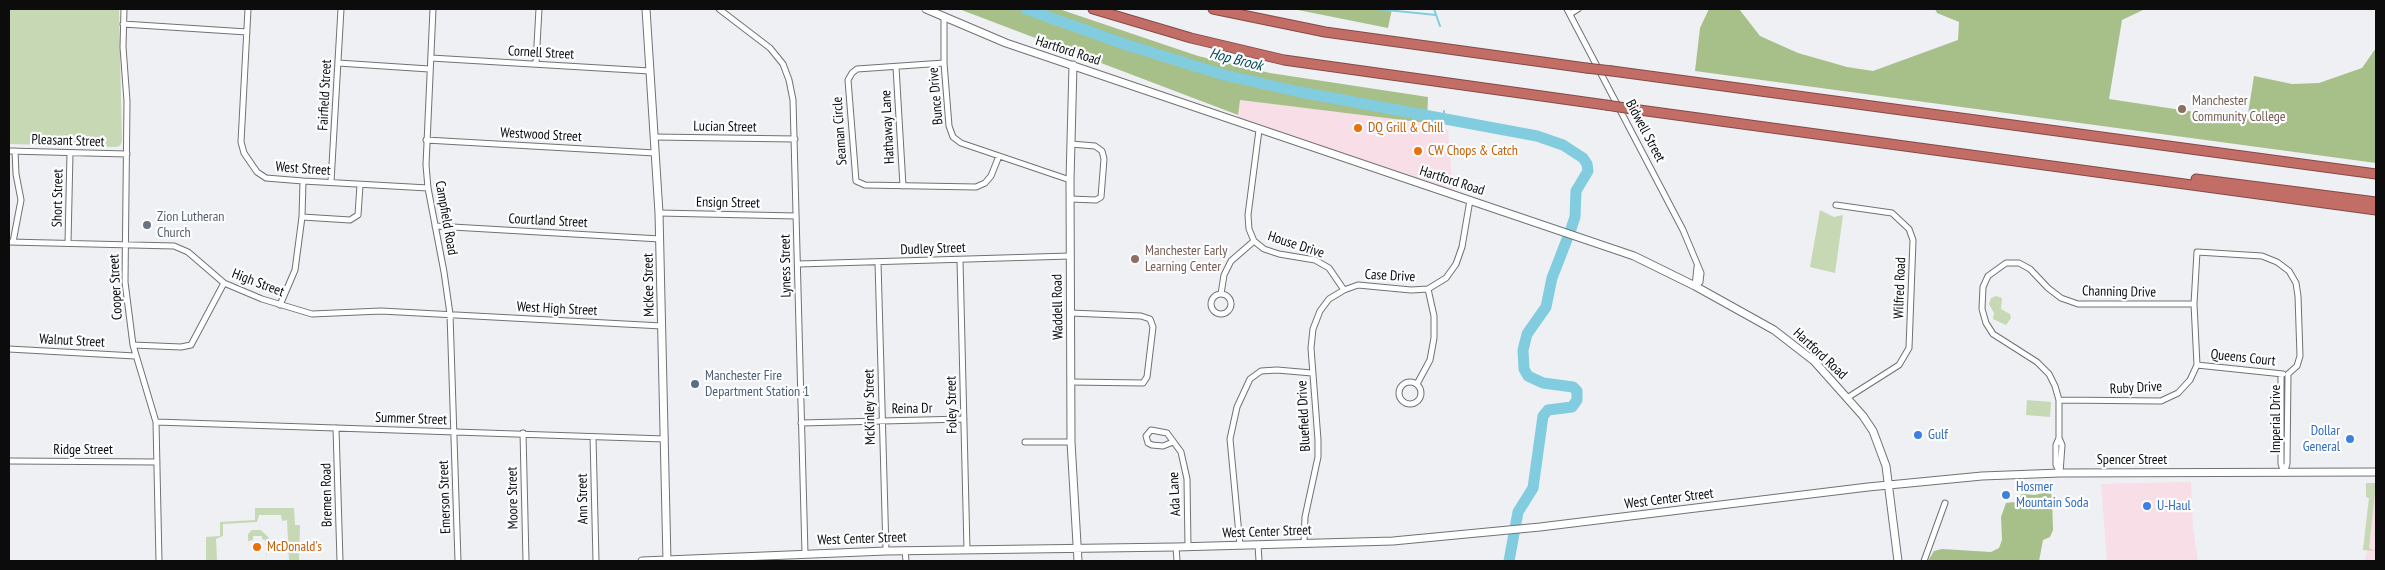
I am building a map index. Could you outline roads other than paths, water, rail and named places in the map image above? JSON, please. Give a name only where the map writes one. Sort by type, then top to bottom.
[{"type":"highway","points":[[1093,9],[1200,41],[1284,60],[2376,210]]},
{"type":"highway","points":[[1213,9],[1325,32],[2376,174]]},
{"type":"highway","points":[[2102,172],[2165,175],[2376,202]]},
{"type":"main road","name":"McKee Street","points":[[646,9],[660,239],[667,561]]},
{"type":"main road","name":"Hartford Road","points":[[926,9],[1006,44],[1634,256],[1695,286],[1774,330],[1793,343],[1814,362],[1847,398],[1873,431],[1882,453],[1889,485],[1898,561]]},
{"type":"main road","name":"Waddell Road","points":[[1073,66],[1070,180],[1071,442],[1078,561]]},
{"type":"main road","name":"Spencer Street","points":[[1889,485],[1982,476],[2060,473],[2376,472]]},
{"type":"main road","name":"West Center Street","points":[[642,561],[905,550],[1188,547],[1393,541],[1508,531],[1889,485]]},
{"type":"street","name":"Cooper Street","points":[[124,9],[127,102],[125,282],[132,345],[156,422],[159,561]]},
{"type":"street","name":"West Street","points":[[248,9],[241,142],[244,153],[257,172],[266,178],[428,188]]},
{"type":"street","name":"Fairfield Street","points":[[331,182],[341,9]]},
{"type":"street","name":"Campfield Road","points":[[433,9],[426,140],[428,188],[450,314],[454,431]]},
{"type":"street","points":[[536,63],[539,9]]},
{"type":"street","name":"Lyness Street","points":[[719,9],[770,48],[783,64],[793,100],[805,554]]},
{"type":"street","points":[[1568,11],[1578,9]]},
{"type":"street","name":"Bidwell Street","points":[[1568,11],[1667,196],[1702,276],[1695,286]]},
{"type":"street","name":"Bunce Drive","points":[[944,18],[944,63],[949,126],[952,137],[961,143],[1070,180]]},
{"type":"street","points":[[123,24],[247,32]]},
{"type":"street","name":"Cornell Street","points":[[431,58],[650,71]]},
{"type":"street","points":[[338,63],[429,69]]},
{"type":"street","name":"Seaman Circle","points":[[944,63],[858,69],[852,73],[848,80],[856,181],[865,185],[976,188],[985,183],[991,176],[998,156]]},
{"type":"street","name":"Hathaway Lane","points":[[896,67],[902,186]]},
{"type":"street","name":"House Drive","points":[[1259,130],[1248,215],[1249,230],[1254,241],[1264,249],[1279,254],[1315,260],[1329,268],[1344,290]]},
{"type":"street","name":"Lucian Street","points":[[654,137],[795,139]]},
{"type":"street","name":"Westwood Street","points":[[426,140],[655,153]]},
{"type":"street","points":[[1070,199],[1096,200],[1100,197],[1104,159],[1102,150],[1095,146],[1071,144]]},
{"type":"street","name":"Pleasant Street","points":[[9,151],[127,154]]},
{"type":"street","points":[[11,242],[21,200],[16,174],[15,151]]},
{"type":"street","name":"Short Street","points":[[68,243],[70,153]]},
{"type":"street","points":[[280,304],[295,270],[302,217],[303,181]]},
{"type":"street","points":[[302,217],[350,220],[358,215],[360,185]]},
{"type":"street","name":"Case Drive","points":[[1312,372],[1313,329],[1320,311],[1329,300],[1344,290],[1358,285],[1411,290],[1428,289],[1446,278],[1456,264],[1462,247],[1470,200]]},
{"type":"street","name":"Wilfred Road","points":[[1836,205],[1892,213],[1909,228],[1913,240],[1910,348],[1899,365],[1847,398]]},
{"type":"street","name":"Ensign Street","points":[[659,213],[796,216]]},
{"type":"street","name":"Courtland Street","points":[[435,226],[660,239]]},
{"type":"street","points":[[1221,294],[1224,275],[1231,261],[1254,241]]},
{"type":"street","name":"High Street","points":[[11,242],[174,246],[188,252],[224,283],[300,311],[325,315],[381,311],[450,314]]},
{"type":"street","name":"Imperial Drive","points":[[2194,304],[2196,252],[2262,256],[2277,262],[2289,271],[2296,283],[2300,356],[2297,366],[2288,374],[2287,464],[2284,473]]},
{"type":"street","name":"Dudley Street","points":[[798,264],[1070,256]]},
{"type":"street","name":"Foley Street","points":[[960,260],[967,550]]},
{"type":"street","name":"McKinley Street","points":[[878,262],[886,551]]},
{"type":"street","name":"Channing Drive","points":[[2060,473],[2062,445],[2059,438],[2059,400],[2055,386],[2049,374],[2037,362],[1993,334],[1986,323],[1982,309],[1983,286],[1988,276],[2006,264],[2019,263],[2030,269],[2048,288],[2061,298],[2078,304],[2194,304]]},
{"type":"street","points":[[132,345],[181,347],[191,345],[224,283]]},
{"type":"street","points":[[1417,384],[1430,360],[1434,338],[1434,316],[1428,289]]},
{"type":"street","points":[[2194,304],[2196,365]]},
{"type":"street","points":[[1071,313],[1141,316],[1150,320],[1153,328],[1147,377],[1143,383],[1071,382]]},
{"type":"street","name":"West High Street","points":[[450,314],[662,326]]},
{"type":"street","name":"Walnut Street","points":[[9,349],[135,356]]},
{"type":"street","name":"Queens Court","points":[[2196,365],[2288,374]]},
{"type":"street","name":"Ruby Drive","points":[[2059,400],[2161,400],[2178,393],[2190,380],[2196,365]]},
{"type":"street","name":"Bluefield Drive","points":[[1240,545],[1230,439],[1237,407],[1250,379],[1261,371],[1277,370],[1312,372],[1318,457],[1307,508],[1304,543]]},
{"type":"street","name":"Imperial Drive","points":[[2281,374],[2281,464],[2284,473]]},
{"type":"street","points":[[1407,382],[1417,384],[1421,391],[1419,399],[1410,404],[1402,401],[1399,394],[1400,387],[1407,382]]},
{"type":"street","name":"Reina Dr","points":[[801,423],[964,419]]},
{"type":"street","name":"Summer Street","points":[[156,422],[665,439]]},
{"type":"street","name":"Bremen Road","points":[[336,428],[340,561]]},
{"type":"street","points":[[1149,430],[1159,431],[1171,435],[1173,442],[1163,446],[1152,445],[1148,443],[1146,436],[1149,430]]},
{"type":"street","name":"Emerson Street","points":[[454,431],[458,561]]},
{"type":"street","name":"Moore Street","points":[[523,434],[526,561]]},
{"type":"street","name":"Ann Street","points":[[593,437],[596,561]]},
{"type":"street","points":[[1025,442],[1071,442]]},
{"type":"street","name":"Ada Lane","points":[[1173,442],[1181,452],[1185,466],[1188,547]]},
{"type":"street","name":"Ridge Street","points":[[9,461],[157,462]]},
{"type":"street","points":[[1924,561],[1945,503]]},
{"type":"street","points":[[1258,545],[1259,561]]},
{"type":"street","points":[[1176,547],[1177,561]]},
{"type":"street","points":[[905,550],[906,561]]},
{"type":"waterway","points":[[1026,9],[1124,44],[1224,75],[1300,92],[1537,136],[1563,145],[1583,158],[1587,164],[1588,171],[1576,191],[1575,217],[1552,278],[1546,307],[1527,334],[1523,350],[1524,369],[1528,376],[1543,383],[1573,387],[1577,391],[1577,400],[1572,407],[1548,410],[1543,416],[1533,488],[1518,512],[1509,561]]},
{"type":"waterway","points":[[1377,9],[1436,15]]},
{"type":"waterway","points":[[1434,9],[1440,26]]},
{"type":"waterway","name":"Hop Brook","points":[[1444,111],[1444,118]]},
{"type":"place","name":"Manchester Community College","points":[[2182,109]]},
{"type":"place","name":"DQ Grill & Chill","points":[[1358,128]]},
{"type":"place","name":"CW Chops & Catch","points":[[1418,151]]},
{"type":"place","name":"Zion Lutheran Church","points":[[147,225]]},
{"type":"place","name":"Manchester Early Learning Center","points":[[1135,259]]},
{"type":"place","name":"Manchester Fire Department Station 1","points":[[695,384]]},
{"type":"place","name":"Gulf","points":[[1918,435]]},
{"type":"place","name":"Dollar General","points":[[2350,439]]},
{"type":"place","name":"Hosmer Mountain Soda","points":[[2006,495]]},
{"type":"place","name":"U-Haul","points":[[2147,506]]},
{"type":"place","name":"McDonald's","points":[[257,547]]}]
